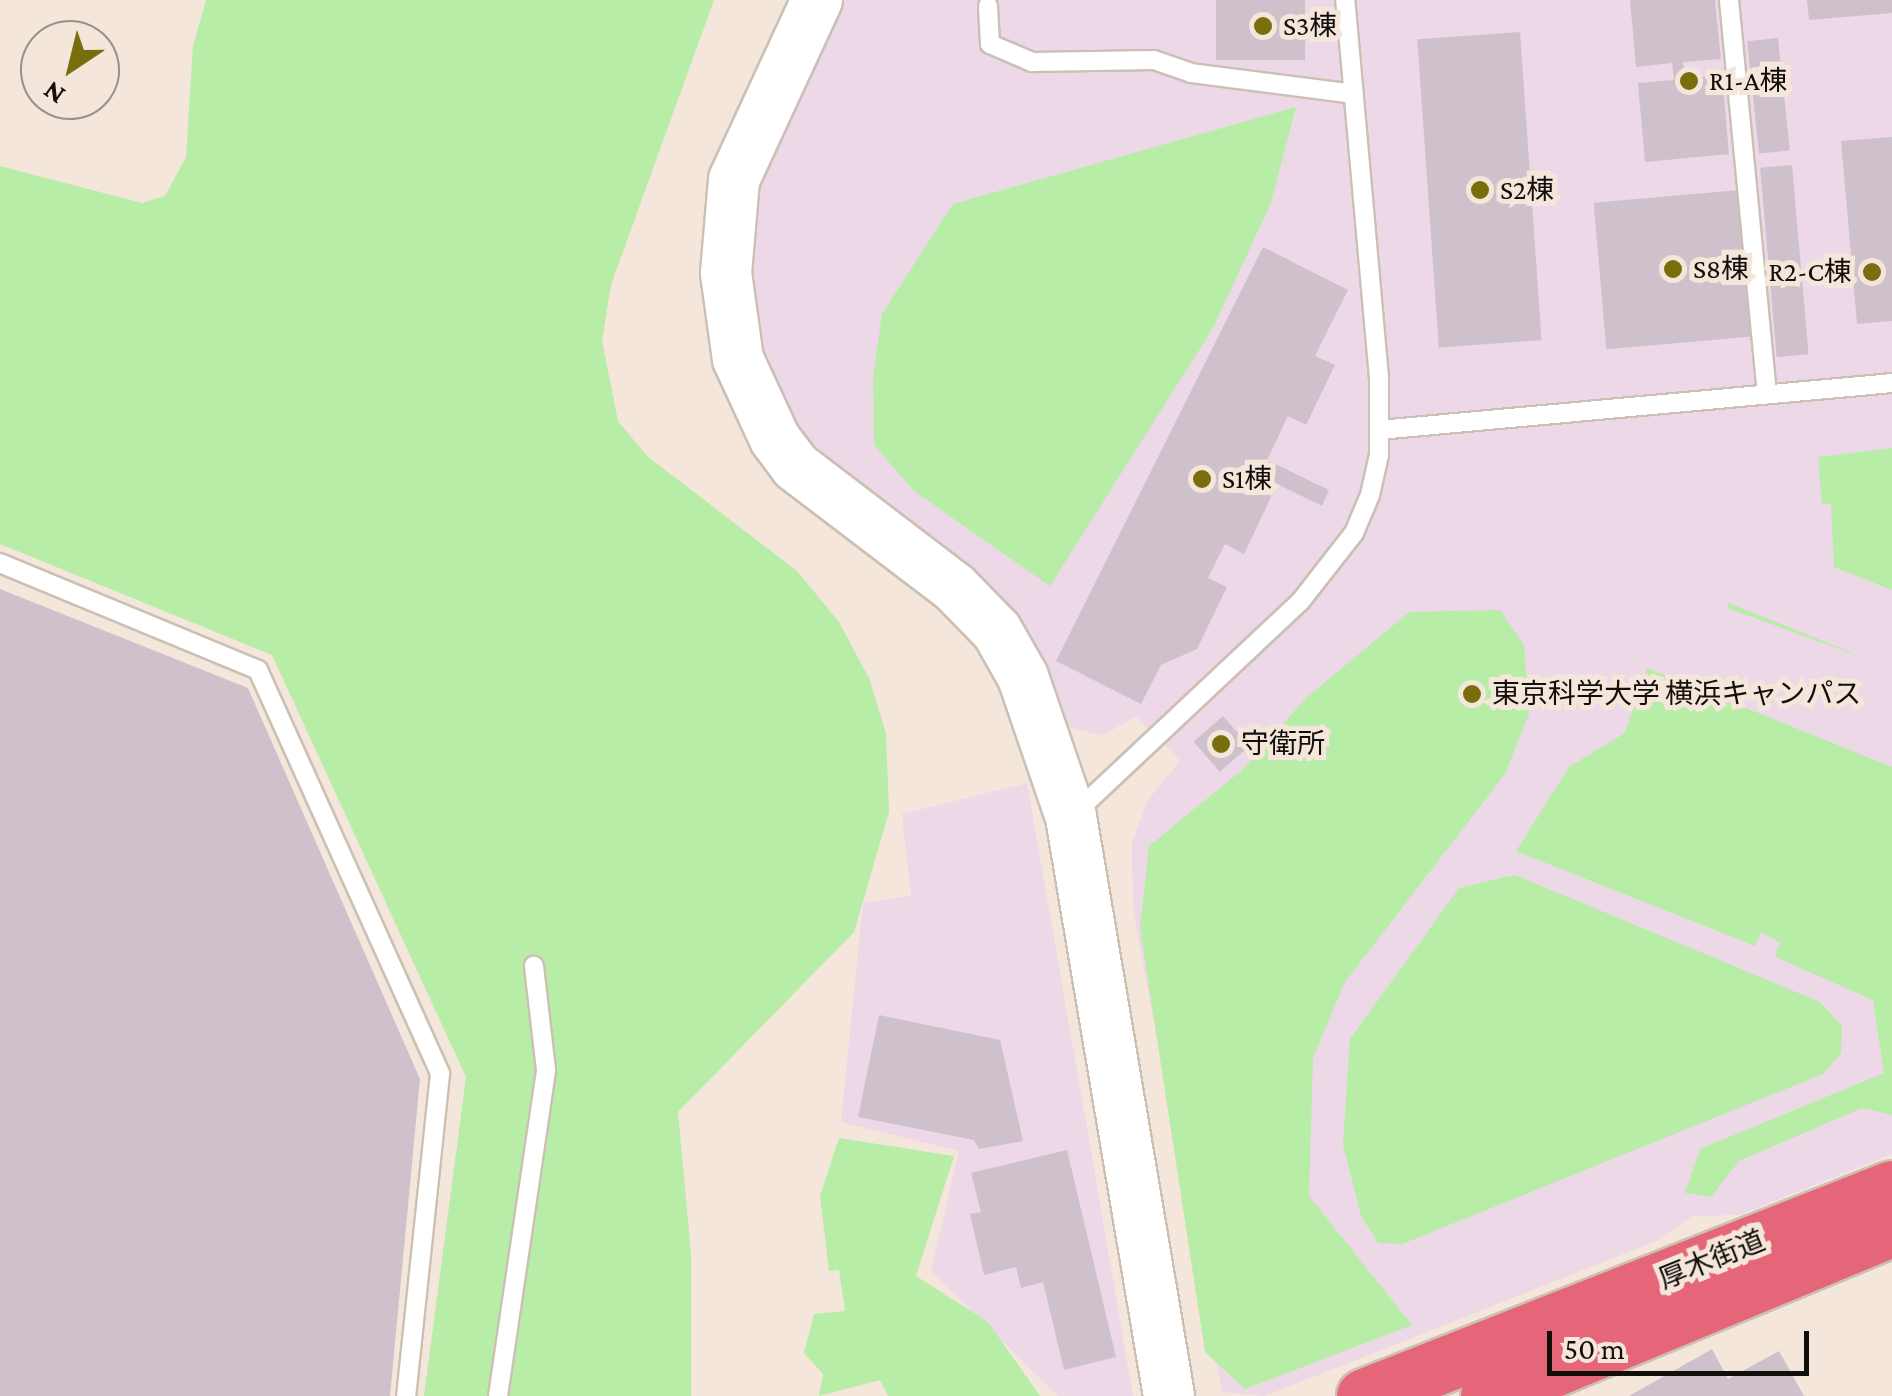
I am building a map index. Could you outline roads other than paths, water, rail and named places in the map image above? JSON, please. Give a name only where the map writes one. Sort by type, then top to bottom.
[{"type":"highway","name":"厚木街道","points":[[1364,1396],[1892,1188]]},
{"type":"highway","name":"厚木街道","points":[[1488,1396],[1892,1229]]},
{"type":"street","points":[[816,0],[734,180],[726,273],[738,359],[774,439],[796,466],[955,588],[997,631],[1024,677],[1071,817],[1169,1396]]},
{"type":"lane","points":[[1071,817],[1248,654],[1335,560],[1370,495],[1379,430],[1345,0]]},
{"type":"lane","points":[[1730,0],[1767,394]]},
{"type":"lane","points":[[988,6],[990,44],[1032,62],[1154,60],[1190,73],[1354,94]]},
{"type":"lane","points":[[1379,430],[1892,383]]},
{"type":"lane","points":[[0,562],[258,670],[440,1074],[406,1396]]},
{"type":"lane","points":[[498,1396],[546,1070],[534,966]]},
{"type":"place","name":"S3棟","points":[[1263,26]]},
{"type":"place","name":"R1-A棟","points":[[1689,81]]},
{"type":"place","name":"S2棟","points":[[1480,190]]},
{"type":"place","name":"S8棟","points":[[1673,269]]},
{"type":"place","name":"R2-C棟","points":[[1872,272]]},
{"type":"place","name":"S1棟","points":[[1202,479]]},
{"type":"place","name":"東京科学大学 横浜キャンパス","points":[[1472,694]]},
{"type":"place","name":"守衛所","points":[[1221,744]]}]
